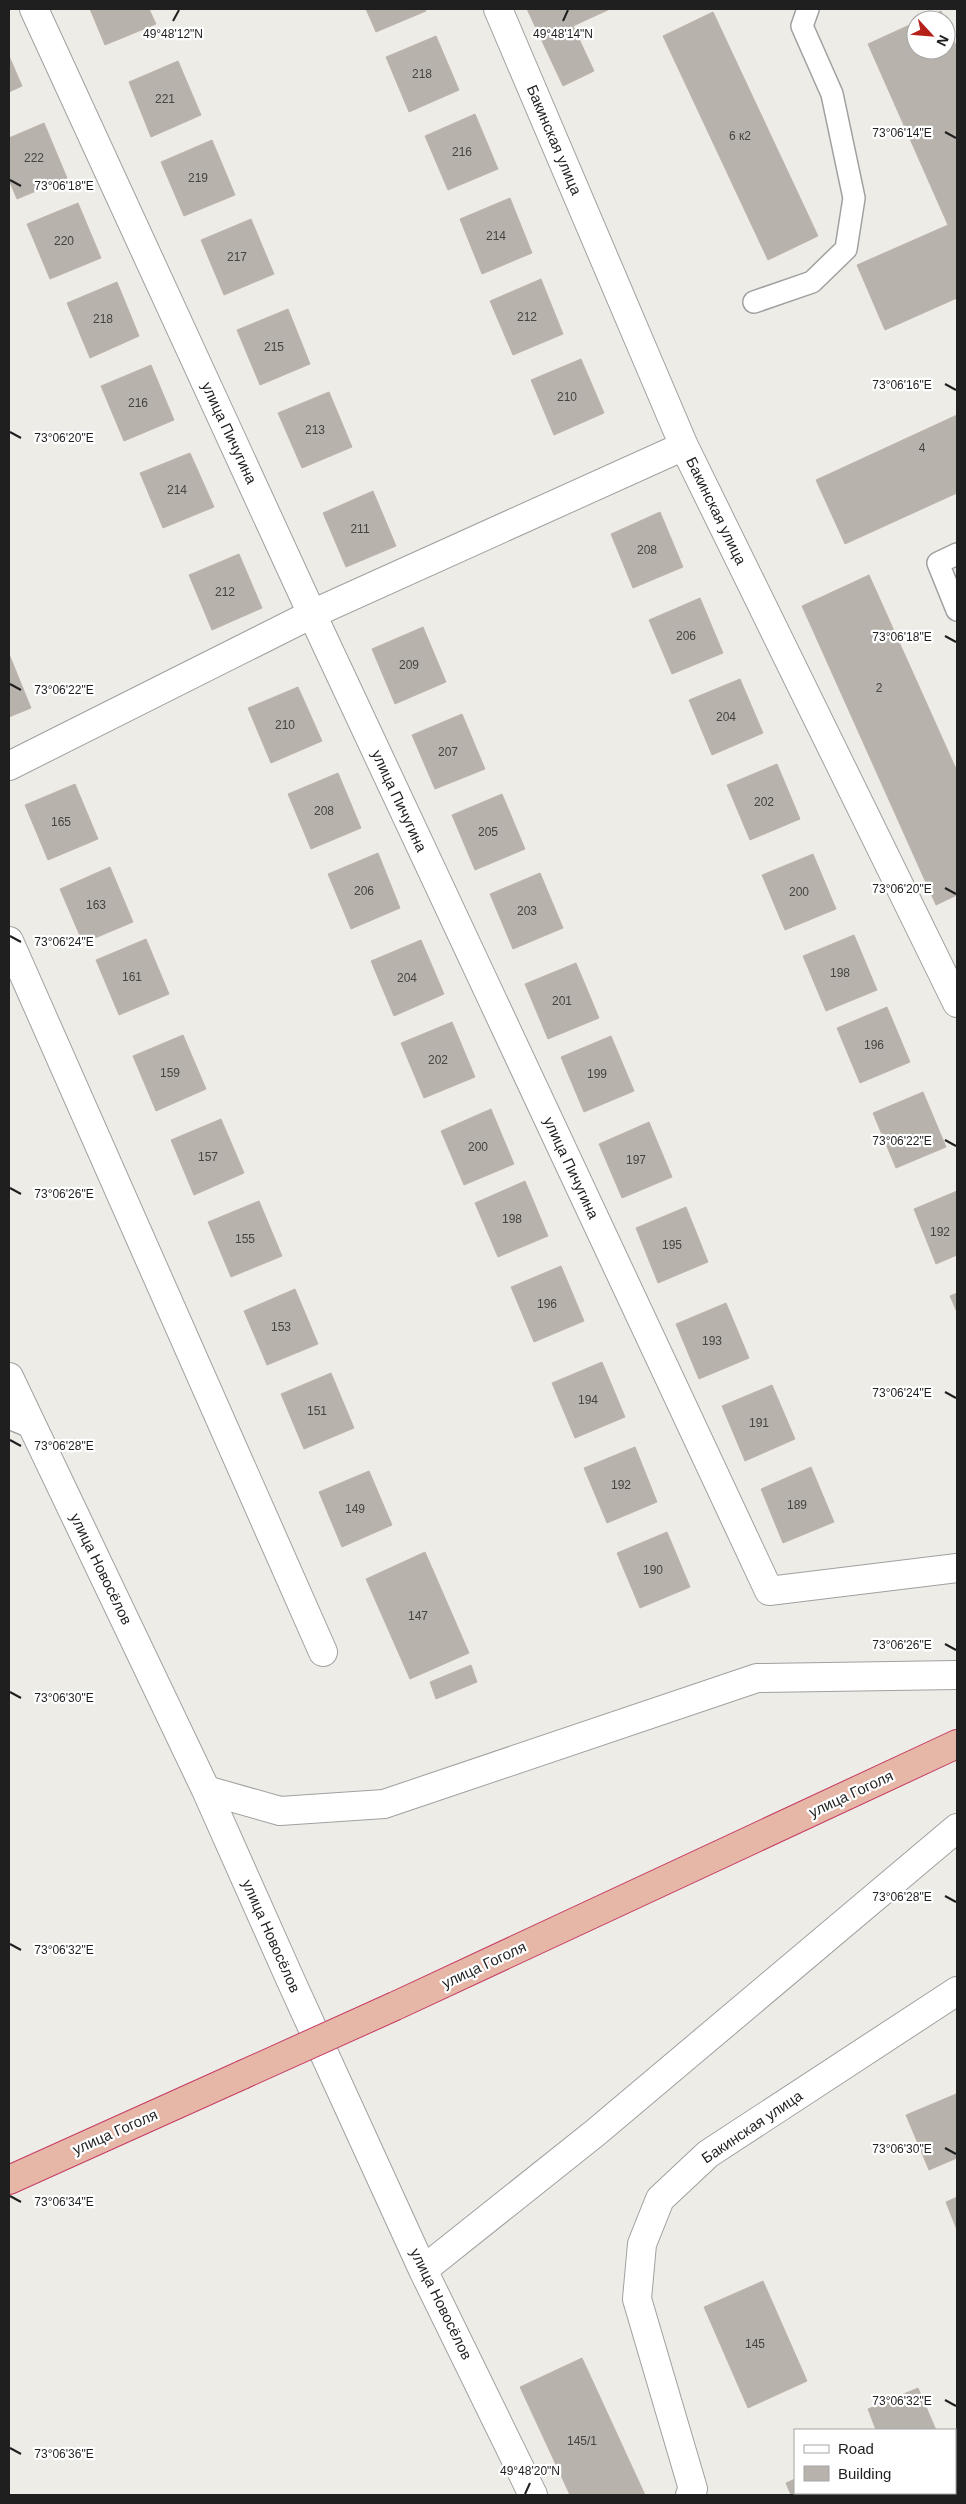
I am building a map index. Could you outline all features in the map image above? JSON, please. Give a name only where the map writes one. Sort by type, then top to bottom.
[{"type":"highway","name":"улица Гоголя","points":[[9,2180],[395,2006],[957,1744]]},
{"type":"street","name":"улица Пичугина","points":[[34,9],[312,614],[769,1591],[957,1568]]},
{"type":"street","name":"Бакинская улица","points":[[498,9],[684,446],[957,1003]]},
{"type":"street","points":[[9,766],[312,614],[684,446]]},
{"type":"street","points":[[9,941],[322,1652]]},
{"type":"street","name":"улица Новосёлов","points":[[9,1377],[206,1790],[423,2270],[534,2495]]},
{"type":"street","points":[[206,1790],[280,1811],[384,1804],[757,1678],[957,1675]]},
{"type":"street","points":[[423,2270],[595,2133],[957,1828]]},
{"type":"street","name":"Бакинская улица","points":[[694,2493],[637,2299],[642,2244],[660,2199],[708,2154],[957,1991]]},
{"type":"lane","points":[[754,302],[812,282],[846,249],[854,198],[832,94],[802,26],[808,9]]},
{"type":"lane","points":[[957,554],[938,563],[957,610]]},
{"type":"lane","points":[[9,1418],[34,1428]]},
{"type":"building","points":[[90,9],[149,9],[156,24],[105,45]]},
{"type":"building","points":[[366,9],[425,9],[426,11],[376,32]]},
{"type":"building","points":[[527,9],[610,9],[573,26],[594,71],[563,86]]},
{"type":"building","points":[[713,12],[818,236],[768,260],[663,36]]},
{"type":"building","points":[[906,27],[906,60],[956,60],[956,46],[957,48],[957,298],[885,330],[857,265],[948,225],[868,44]]},
{"type":"building","points":[[436,36],[459,90],[409,112],[386,57]]},
{"type":"building","points":[[9,56],[22,86],[9,92]]},
{"type":"building","points":[[178,61],[201,115],[151,137],[129,82]]},
{"type":"building","points":[[475,114],[498,169],[448,190],[425,136]]},
{"type":"building","points":[[44,123],[67,178],[17,199],[9,180],[9,138]]},
{"type":"building","points":[[212,140],[235,195],[184,216],[161,162]]},
{"type":"building","points":[[510,198],[532,253],[482,274],[460,219]]},
{"type":"building","points":[[78,203],[101,258],[50,279],[27,224]]},
{"type":"building","points":[[251,219],[274,274],[224,295],[201,240]]},
{"type":"building","points":[[541,279],[563,334],[513,355],[490,301]]},
{"type":"building","points":[[117,282],[139,336],[90,358],[67,303]]},
{"type":"building","points":[[288,309],[310,364],[260,385],[237,330]]},
{"type":"building","points":[[581,359],[604,413],[554,435],[531,380]]},
{"type":"building","points":[[151,365],[174,420],[124,441],[101,386]]},
{"type":"building","points":[[329,392],[352,447],[302,468],[278,413]]},
{"type":"building","points":[[957,415],[957,493],[845,544],[816,480]]},
{"type":"building","points":[[190,453],[214,507],[163,528],[140,473]]},
{"type":"building","points":[[373,491],[396,546],[346,567],[323,513]]},
{"type":"building","points":[[660,512],[683,567],[633,588],[611,534]]},
{"type":"building","points":[[239,554],[262,608],[212,630],[189,575]]},
{"type":"building","points":[[869,575],[957,771],[957,895],[936,905],[802,606]]},
{"type":"building","points":[[700,598],[723,653],[672,674],[649,620]]},
{"type":"building","points":[[423,627],[446,682],[395,704],[372,649]]},
{"type":"building","points":[[9,654],[31,708],[9,717]]},
{"type":"building","points":[[740,679],[763,733],[712,755],[689,700]]},
{"type":"building","points":[[298,687],[322,741],[271,763],[248,708]]},
{"type":"building","points":[[462,714],[485,769],[435,789],[412,735]]},
{"type":"building","points":[[777,764],[800,819],[750,840],[727,785]]},
{"type":"building","points":[[338,773],[361,828],[311,849],[288,794]]},
{"type":"building","points":[[75,784],[98,839],[48,860],[25,805]]},
{"type":"building","points":[[502,794],[525,849],[475,870],[452,815]]},
{"type":"building","points":[[378,853],[400,908],[351,929],[328,874]]},
{"type":"building","points":[[813,854],[836,909],[785,930],[762,875]]},
{"type":"building","points":[[110,867],[133,922],[83,943],[60,889]]},
{"type":"building","points":[[540,873],[563,928],[513,949],[490,894]]},
{"type":"building","points":[[854,935],[877,990],[826,1011],[803,956]]},
{"type":"building","points":[[146,939],[169,994],[119,1015],[96,960]]},
{"type":"building","points":[[421,940],[444,994],[394,1016],[371,961]]},
{"type":"building","points":[[576,963],[599,1018],[548,1039],[525,984]]},
{"type":"building","points":[[887,1007],[910,1062],[860,1083],[837,1028]]},
{"type":"building","points":[[452,1022],[475,1077],[424,1098],[401,1043]]},
{"type":"building","points":[[183,1035],[206,1089],[156,1111],[133,1056]]},
{"type":"building","points":[[611,1036],[634,1091],[584,1112],[561,1057]]},
{"type":"building","points":[[923,1092],[946,1147],[896,1168],[873,1113]]},
{"type":"building","points":[[491,1109],[514,1164],[464,1185],[441,1131]]},
{"type":"building","points":[[221,1119],[244,1173],[194,1195],[171,1140]]},
{"type":"building","points":[[649,1122],[672,1177],[622,1198],[599,1144]]},
{"type":"building","points":[[525,1181],[548,1236],[498,1257],[475,1203]]},
{"type":"building","points":[[957,1191],[957,1255],[936,1264],[914,1209]]},
{"type":"building","points":[[259,1201],[282,1256],[231,1277],[208,1222]]},
{"type":"building","points":[[686,1207],[708,1262],[658,1283],[636,1228]]},
{"type":"building","points":[[561,1266],[584,1321],[534,1342],[511,1287]]},
{"type":"building","points":[[295,1289],[318,1344],[267,1365],[244,1311]]},
{"type":"building","points":[[957,1293],[957,1312],[950,1296]]},
{"type":"building","points":[[726,1303],[749,1358],[699,1379],[676,1324]]},
{"type":"building","points":[[602,1362],[625,1417],[575,1438],[552,1383]]},
{"type":"building","points":[[331,1373],[354,1428],[304,1449],[281,1394]]},
{"type":"building","points":[[772,1385],[795,1439],[745,1461],[722,1406]]},
{"type":"building","points":[[635,1447],[657,1502],[607,1523],[584,1468]]},
{"type":"building","points":[[811,1467],[834,1522],[783,1543],[761,1489]]},
{"type":"building","points":[[369,1471],[392,1525],[342,1547],[319,1492]]},
{"type":"building","points":[[667,1532],[690,1587],[640,1608],[617,1553]]},
{"type":"building","points":[[425,1552],[469,1653],[410,1679],[366,1579]]},
{"type":"building","points":[[471,1665],[477,1682],[436,1699],[430,1682]]},
{"type":"building","points":[[956,2094],[957,2158],[929,2170],[906,2115]]},
{"type":"building","points":[[957,2197],[957,2230],[946,2202]]},
{"type":"building","points":[[763,2281],[807,2381],[748,2408],[704,2307]]},
{"type":"building","points":[[582,2358],[645,2495],[570,2495],[520,2387]]},
{"type":"building","points":[[918,2388],[936,2429],[876,2429],[868,2409]]},
{"type":"building","points":[[794,2479],[794,2494],[862,2495],[791,2495],[786,2483]]}]
